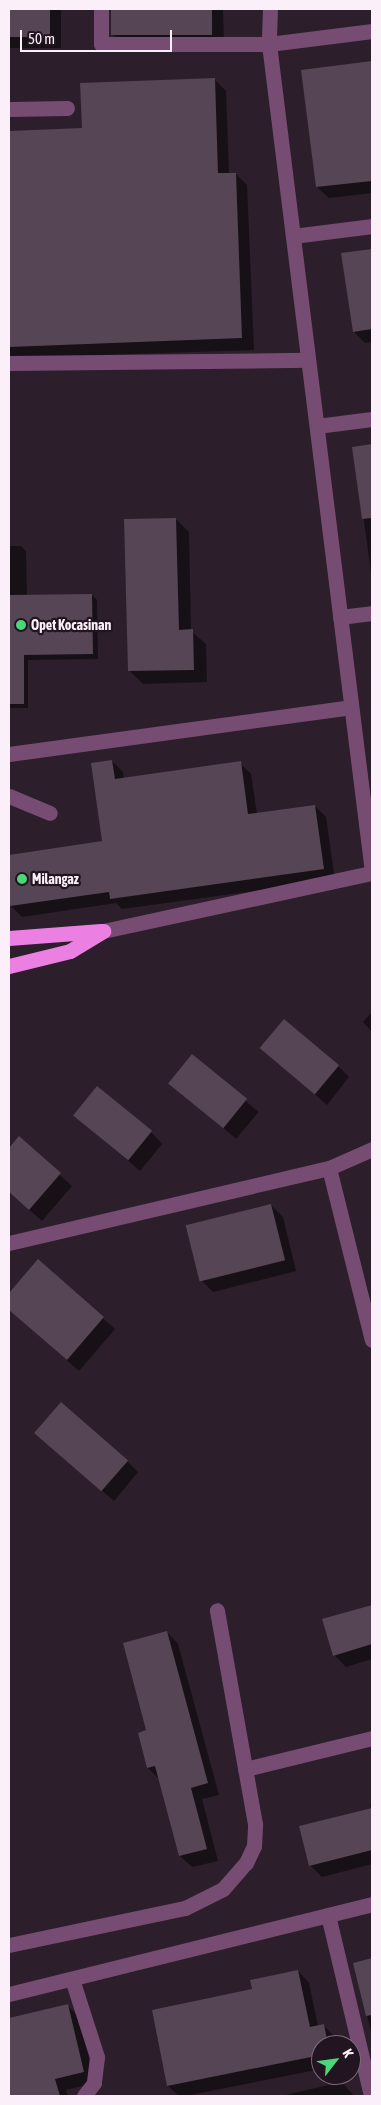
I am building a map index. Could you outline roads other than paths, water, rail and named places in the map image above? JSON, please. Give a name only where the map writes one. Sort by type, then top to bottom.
[{"type":"highway","points":[[9,938],[103,931]]},
{"type":"highway","points":[[9,966],[70,951],[103,931]]},
{"type":"street","points":[[101,9],[101,44],[269,44],[372,31]]},
{"type":"street","points":[[103,931],[372,873],[269,44],[270,9]]},
{"type":"street","points":[[9,109],[67,108]]},
{"type":"street","points":[[293,236],[372,226]]},
{"type":"street","points":[[9,363],[308,360]]},
{"type":"street","points":[[317,426],[372,420]]},
{"type":"street","points":[[340,617],[372,613]]},
{"type":"street","points":[[9,754],[343,708]]},
{"type":"street","points":[[9,796],[50,813]]},
{"type":"street","points":[[9,1243],[329,1168],[372,1149]]},
{"type":"street","points":[[329,1168],[372,1340]]},
{"type":"street","points":[[9,1945],[185,1908],[223,1889],[242,1868],[254,1846],[255,1824],[217,1610]]},
{"type":"street","points":[[245,1769],[372,1738]]},
{"type":"street","points":[[9,1994],[372,1904]]},
{"type":"street","points":[[328,1915],[371,2096]]},
{"type":"street","points":[[72,1979],[97,2057],[94,2083],[84,2096]]},
{"type":"place","name":"Opet Kocasinan","points":[[21,625]]},
{"type":"place","name":"Milangaz","points":[[22,879]]}]
